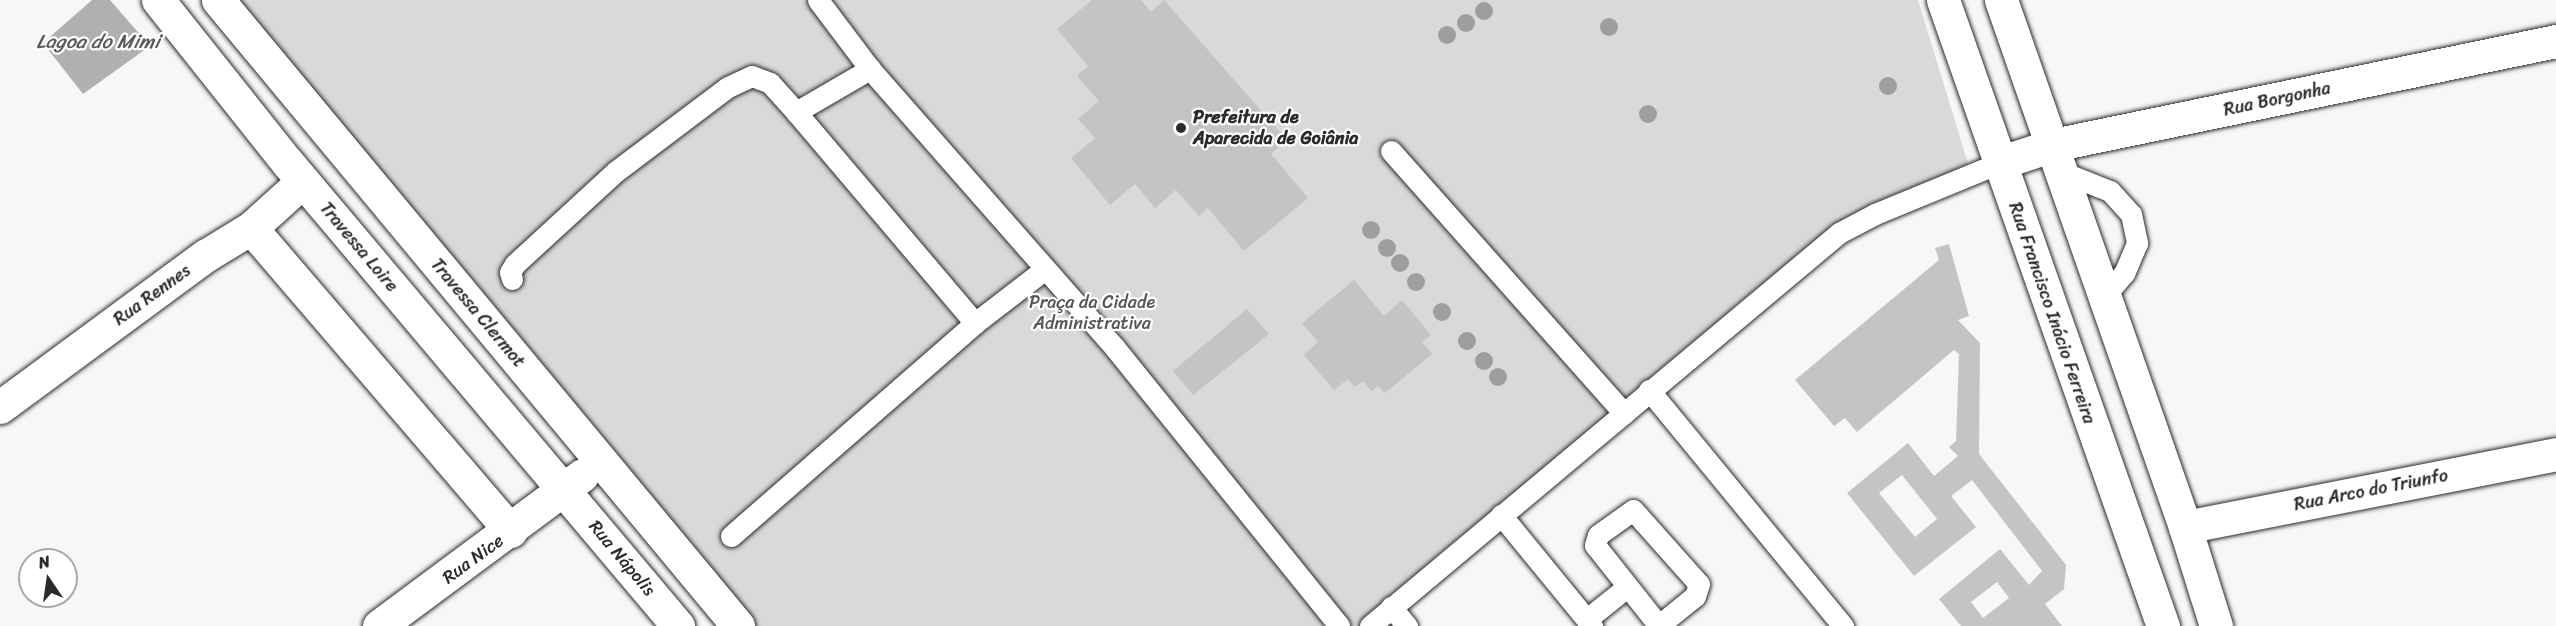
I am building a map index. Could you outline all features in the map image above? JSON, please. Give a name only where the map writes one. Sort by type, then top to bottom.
[{"type":"street","name":"Travessa Loire","points":[[158,0],[303,181],[566,491]]},
{"type":"street","name":"Travessa Clermot","points":[[218,0],[738,626]]},
{"type":"street","name":"Rua Francisco Inácio Ferreira","points":[[1943,0],[2163,626]]},
{"type":"street","points":[[2001,0],[2185,527],[2216,626]]},
{"type":"street","name":"Rua Borgonha","points":[[1999,163],[2057,158],[2556,41]]},
{"type":"street","name":"Rua Rennes","points":[[0,407],[205,256],[251,228],[303,181]]},
{"type":"street","points":[[364,253],[400,220]]},
{"type":"street","points":[[251,228],[511,531]]},
{"type":"street","name":"Rua Arco do Triunfo","points":[[2185,527],[2556,454]]},
{"type":"street","name":"Rua Nice","points":[[379,626],[566,491],[599,459]]},
{"type":"street","name":"Rua Nápolis","points":[[566,491],[678,626]]},
{"type":"lane","points":[[818,0],[870,69],[1115,348],[1339,626]]},
{"type":"lane","points":[[796,112],[870,69]]},
{"type":"lane","points":[[512,279],[510,272],[515,264],[615,172],[728,87],[752,76],[770,83],[975,323]]},
{"type":"lane","points":[[1391,151],[1624,413]]},
{"type":"lane","points":[[2057,158],[2110,191],[2131,214],[2137,243],[2124,273],[2105,296]]},
{"type":"lane","points":[[1370,626],[1391,606],[1624,413],[1648,390],[1839,233],[1875,214],[1999,163]]},
{"type":"lane","points":[[731,536],[975,323],[1045,269]]},
{"type":"lane","points":[[1648,390],[1843,626]]},
{"type":"lane","points":[[1633,510],[1700,589],[1659,622],[1627,587],[1595,539],[1633,510]]},
{"type":"lane","points":[[1501,515],[1590,623],[1627,587]]},
{"type":"lane","points":[[1391,606],[1407,626]]},
{"type":"green space","name":"Praça da Cidade Administrativa","points":[[215,0],[1918,0],[1970,170],[1896,199],[1363,626],[738,626]]},
{"type":"water","name":"Lagoa do Mimi","points":[[92,0],[110,0],[150,46],[83,94],[43,43]]},
{"type":"building","name":"Prefeitura de Aparecida de Goiânia","points":[[1092,0],[1141,0],[1151,12],[1164,0],[1287,140],[1271,154],[1308,198],[1244,251],[1208,208],[1199,216],[1176,190],[1155,208],[1135,184],[1110,205],[1071,158],[1095,138],[1078,119],[1099,101],[1077,76],[1088,66],[1057,29]]},
{"type":"building","points":[[1949,244],[1969,316],[1958,320],[1980,343],[1979,454],[2066,565],[2064,589],[2045,604],[2062,626],[1961,626],[1939,599],[2000,549],[2029,585],[2042,571],[1972,480],[1951,496],[1976,527],[1914,576],[1847,493],[1908,443],[1934,476],[1958,456],[1949,447],[1956,441],[1959,354],[1954,350],[1857,432],[1845,418],[1834,426],[1795,380],[1939,260],[1935,248]],"holes":[[[1902,475],[1937,519],[1915,537],[1879,493]],[[1997,582],[2009,598],[1983,618],[1971,602]]]},
{"type":"building","points":[[1354,280],[1384,316],[1402,300],[1431,335],[1422,342],[1432,354],[1385,393],[1378,386],[1372,391],[1363,381],[1355,387],[1348,379],[1334,390],[1304,355],[1318,342],[1302,323]]},
{"type":"building","points":[[1247,309],[1269,334],[1193,395],[1173,371]]},
{"type":"place","name":"Prefeitura de Aparecida de Goiânia","points":[[1181,128]]}]
